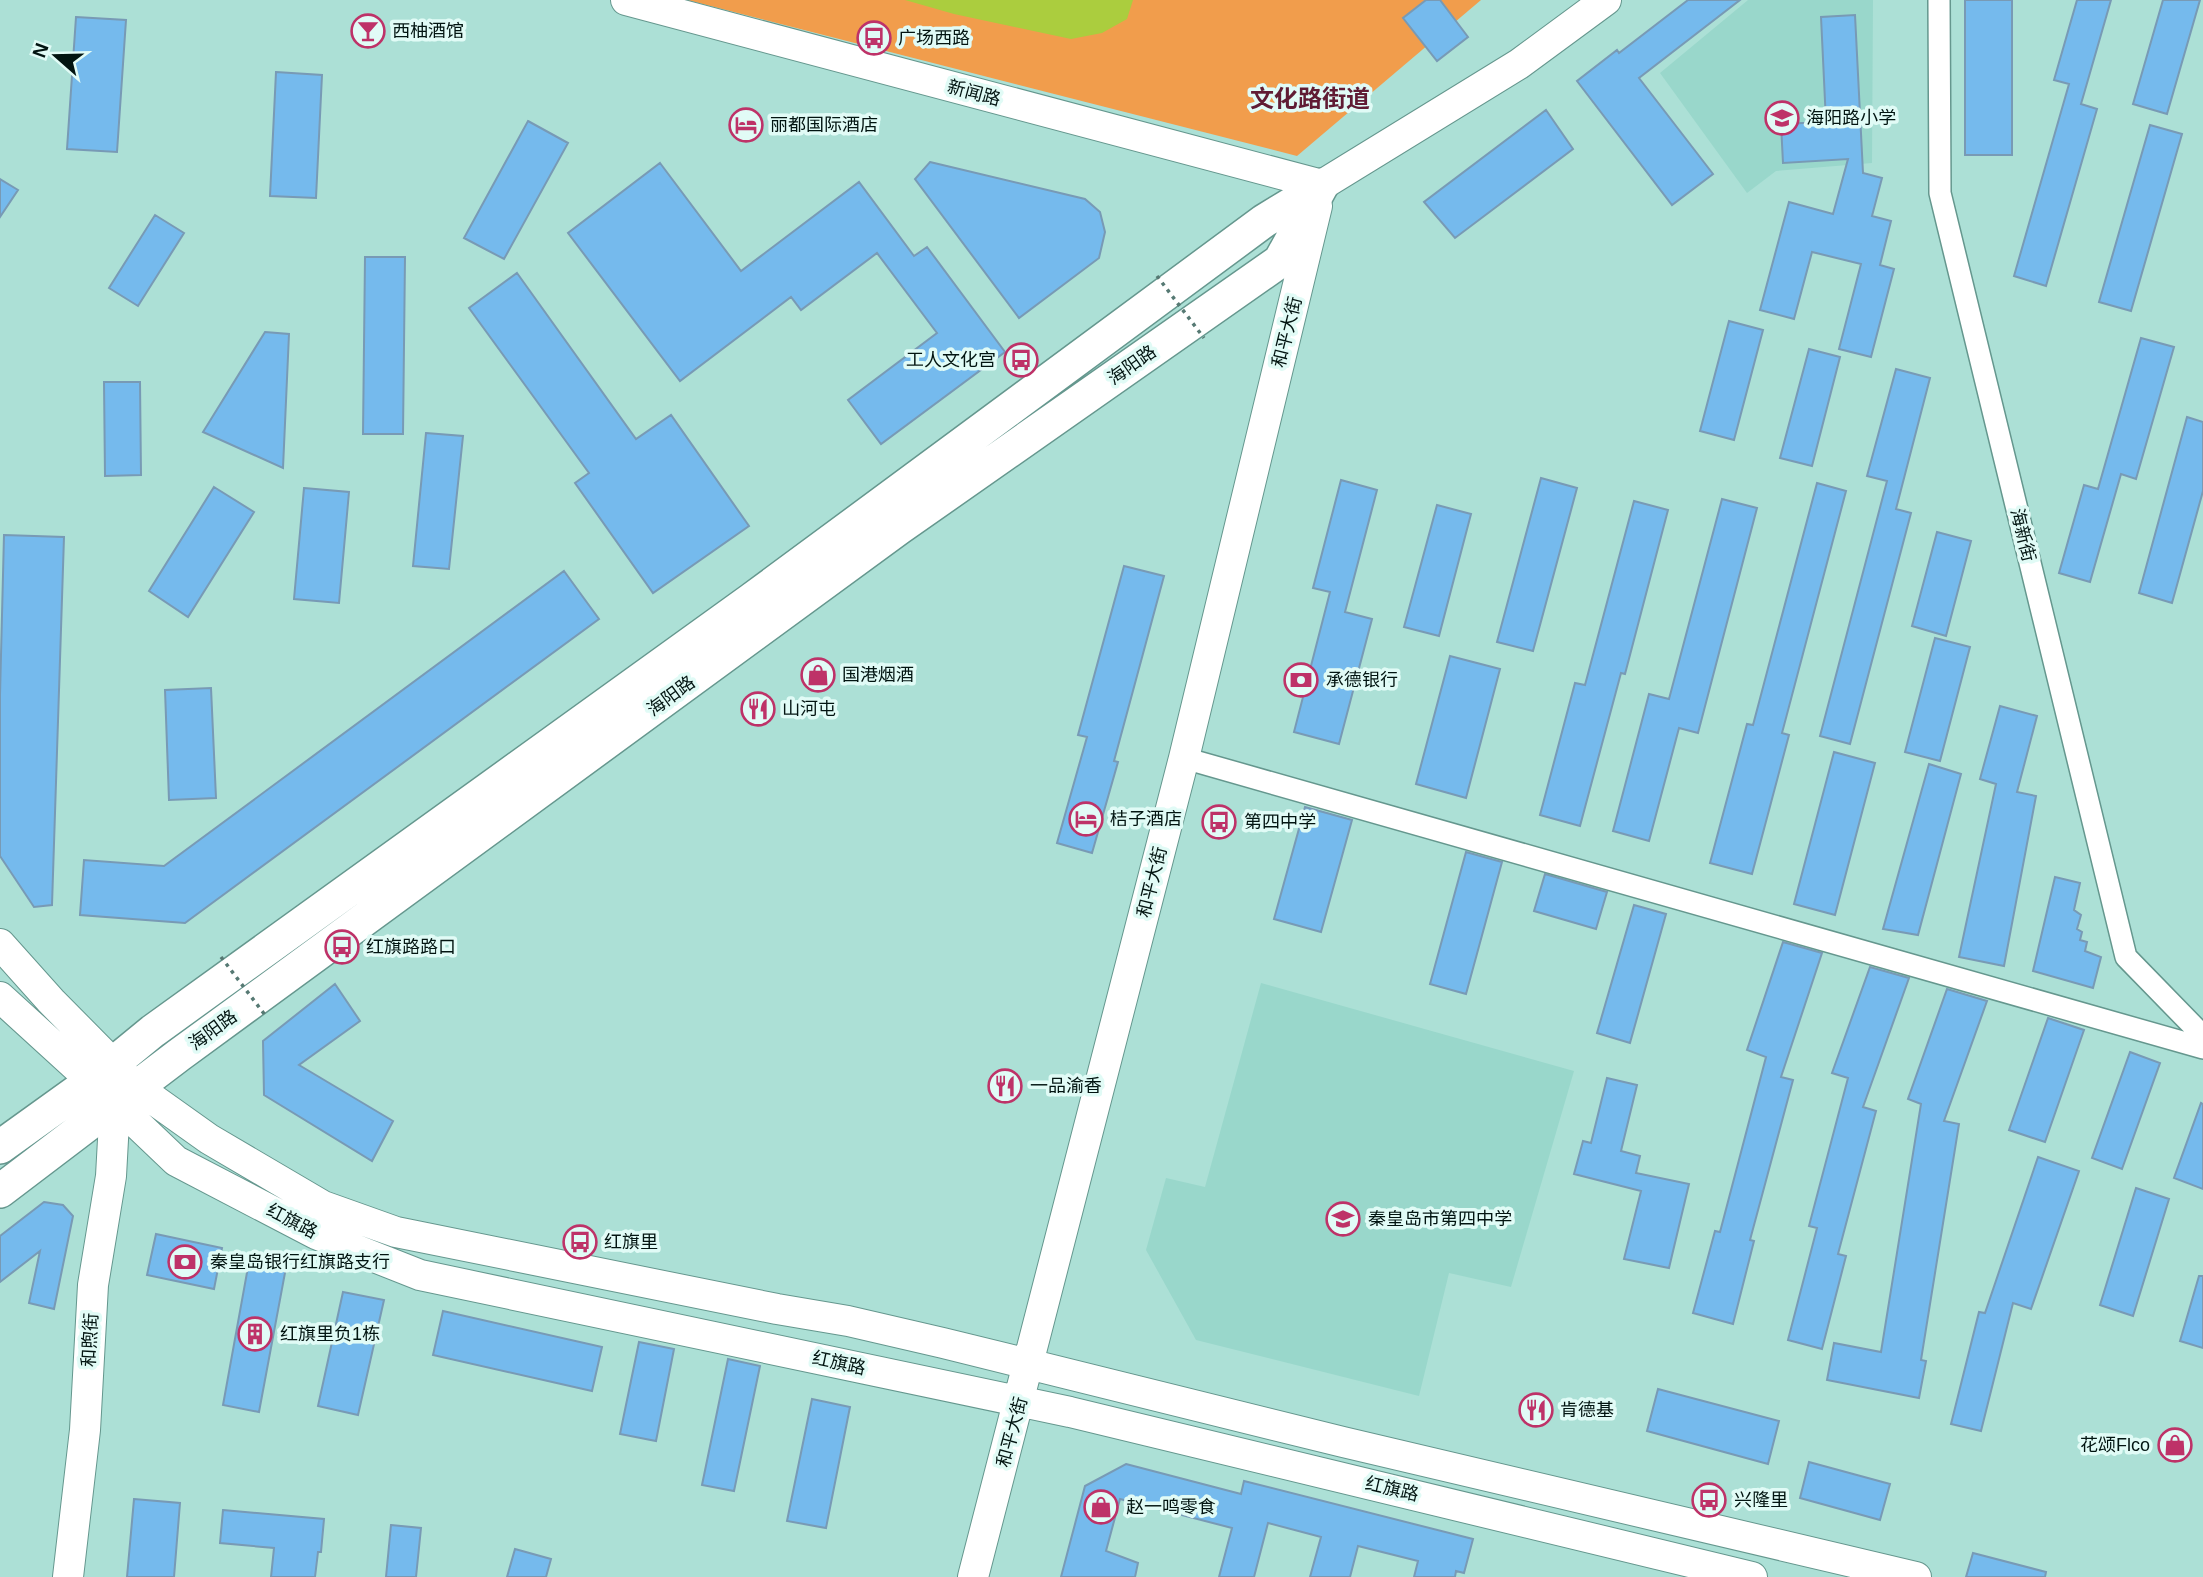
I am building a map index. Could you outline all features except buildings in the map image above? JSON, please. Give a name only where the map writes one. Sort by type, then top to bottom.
[{"type":"main road","name":"新闻路","points":[[626,0],[1322,186]]},
{"type":"main road","name":"海阳路","points":[[0,1147],[114,1084],[1280,261],[1322,186],[1519,64],[1606,0]]},
{"type":"main road","name":"和平大街","points":[[973,1577],[1184,758],[1322,186]]},
{"type":"main road","points":[[0,944],[114,1084],[323,1206],[396,1232],[777,1310],[848,1321],[1343,1442],[1916,1577]]},
{"type":"main road","name":"红旗路","points":[[0,998],[114,1084],[176,1161],[316,1234],[420,1275],[1020,1402],[1752,1577]]},
{"type":"main road","name":"海阳路","points":[[0,1191],[114,1084]]},
{"type":"main road","name":"和煦街","points":[[68,1577],[85,1430],[93,1284],[111,1176],[114,1084]]},
{"type":"street","name":"海新街","points":[[1939,0],[1940,193],[2126,957],[2203,1036]]},
{"type":"street","points":[[1184,758],[2203,1048]]},
{"type":"path","points":[[1157,276],[1204,338]]},
{"type":"path","points":[[221,957],[265,1016]]},
{"type":"shaded area","points":[[687,0],[1481,0],[1297,156]]},
{"type":"shaded area","points":[[905,0],[1133,0],[1127,19],[1102,33],[1071,39],[954,14]]},
{"type":"shaded area","name":"海阳路小学","points":[[1748,0],[1873,0],[1872,163],[1776,171],[1747,193],[1660,73]]},
{"type":"shaded area","name":"秦皇岛市第四中学","points":[[1261,983],[1574,1071],[1511,1287],[1449,1273],[1419,1396],[1196,1340],[1146,1250],[1166,1178],[1205,1187]]},
{"type":"place","name":"西柚酒馆","points":[[368,31]]},
{"type":"place","name":"广场西路","points":[[874,38]]},
{"type":"place","name":"海阳路小学","points":[[1782,118]]},
{"type":"place","name":"丽都国际酒店","points":[[746,125]]},
{"type":"place","name":"工人文化宫","points":[[1021,360]]},
{"type":"place","name":"国港烟酒","points":[[818,675]]},
{"type":"place","name":"承德银行","points":[[1301,680]]},
{"type":"place","name":"山河屯","points":[[758,709]]},
{"type":"place","name":"桔子酒店","points":[[1086,819]]},
{"type":"place","name":"第四中学","points":[[1219,822]]},
{"type":"place","name":"红旗路路口","points":[[342,947]]},
{"type":"place","name":"一品渝香","points":[[1005,1086]]},
{"type":"place","name":"秦皇岛市第四中学","points":[[1343,1219]]},
{"type":"place","name":"红旗里","points":[[580,1242]]},
{"type":"place","name":"秦皇岛银行红旗路支行","points":[[185,1262]]},
{"type":"place","name":"红旗里负1栋","points":[[255,1334]]},
{"type":"place","name":"肯德基","points":[[1536,1410]]},
{"type":"place","name":"花颂Flco","points":[[2175,1445]]},
{"type":"place","name":"兴隆里","points":[[1709,1500]]},
{"type":"place","name":"赵一鸣零食","points":[[1101,1507]]},
{"type":"district","name":"文化路街道","points":[[1310,99]]}]
